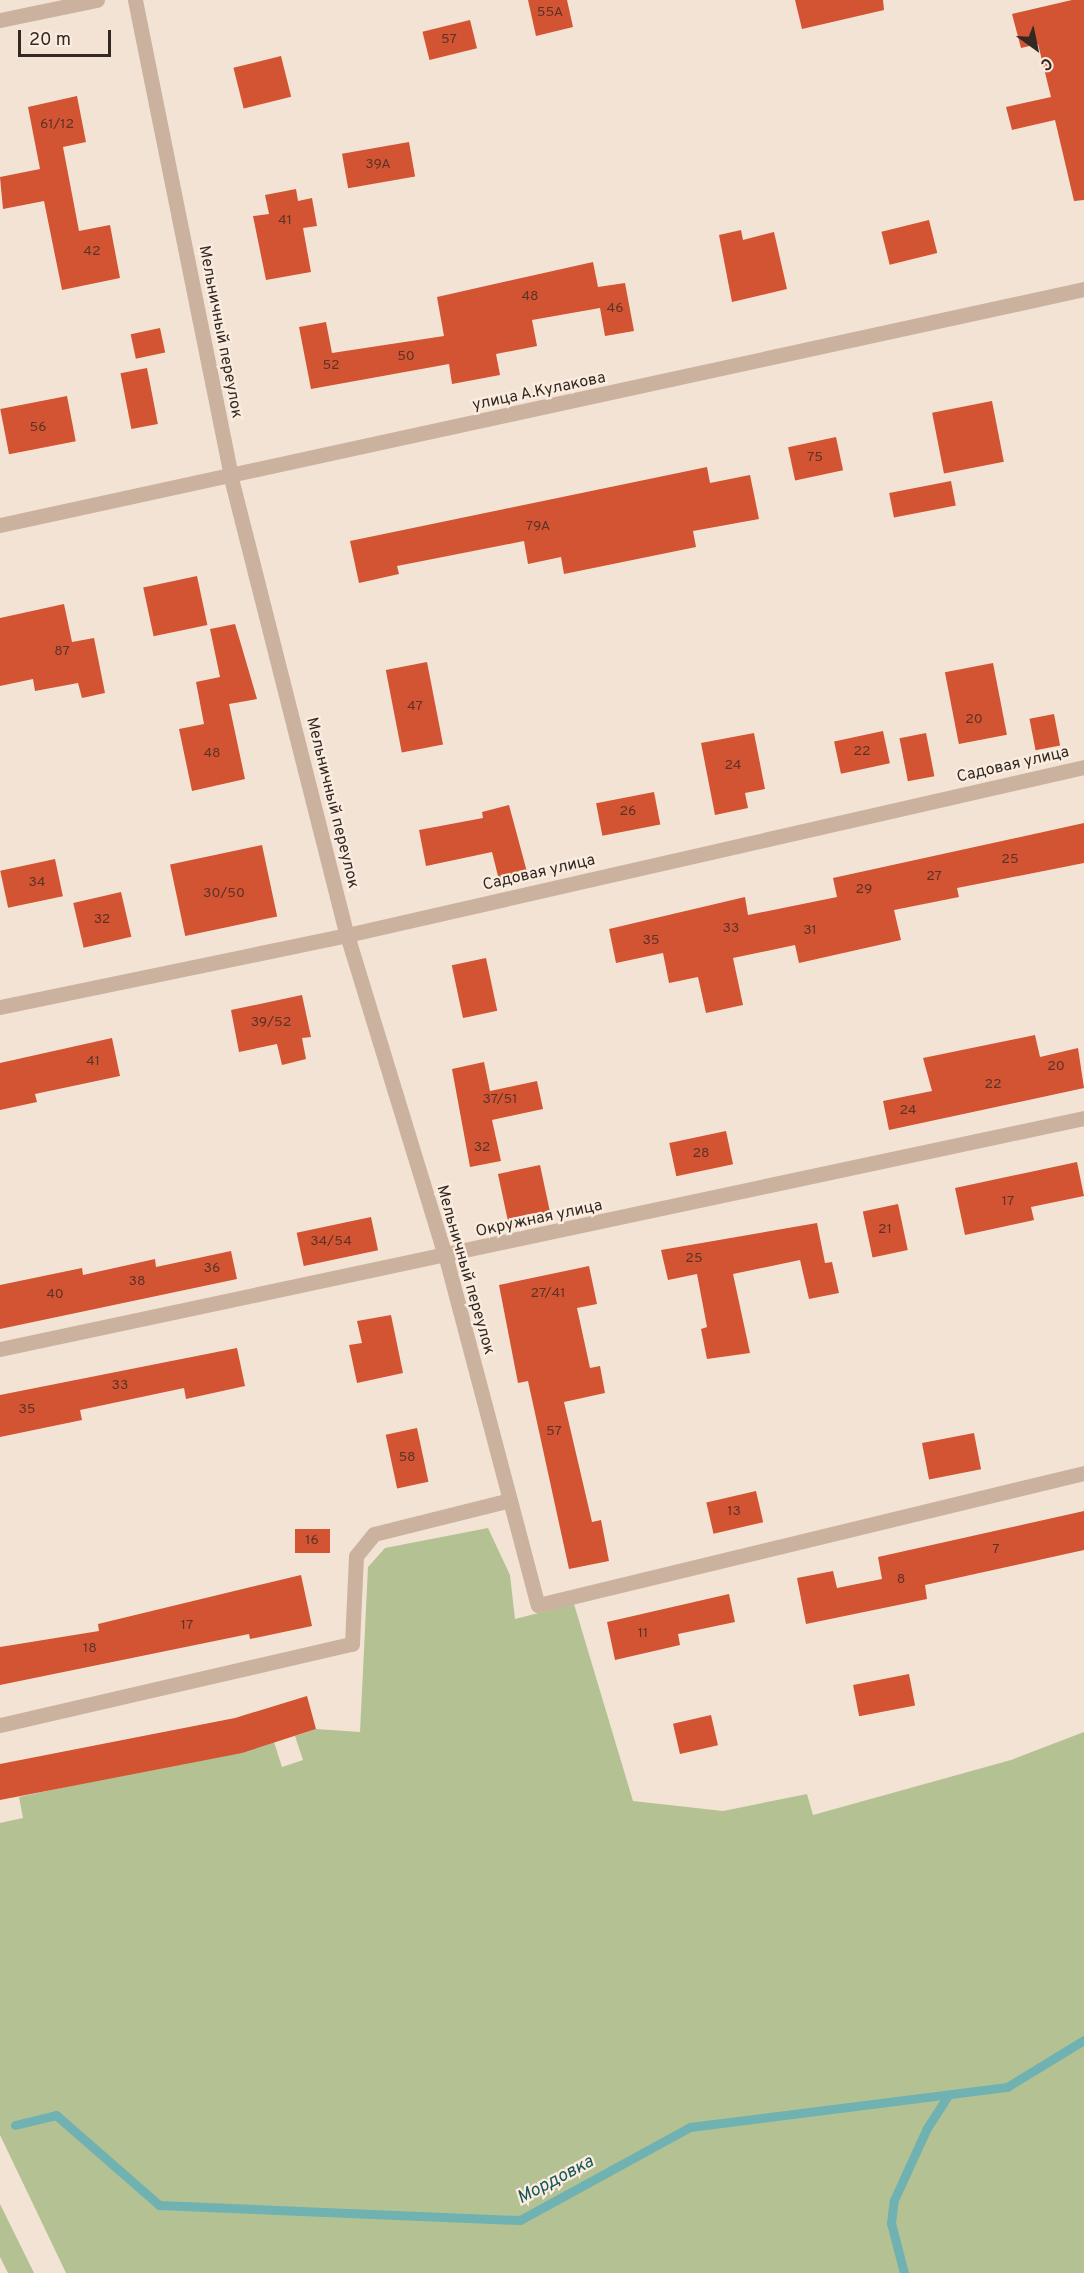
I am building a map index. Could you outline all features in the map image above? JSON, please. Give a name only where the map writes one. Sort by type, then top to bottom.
[{"type":"street","points":[[0,20],[97,0]]},
{"type":"street","name":"Мельничный переулок","points":[[135,0],[231,478],[347,935],[446,1258],[538,1605],[1084,1473]]},
{"type":"street","name":"улица А.Кулакова","points":[[0,525],[231,478],[1084,289]]},
{"type":"street","name":"Садовая улица","points":[[0,1007],[347,935],[1084,767]]},
{"type":"street","name":"Окружная улица","points":[[0,1349],[446,1258],[1084,1118]]},
{"type":"street","points":[[0,1725],[352,1644],[356,1556],[374,1534],[510,1500]]},
{"type":"green space","points":[[488,1528],[510,1575],[515,1619],[574,1604],[633,1801],[723,1811],[807,1794],[813,1815],[1011,1760],[1084,1732],[1084,2273],[66,2273],[0,2135],[0,1823],[23,1818],[19,1797],[274,1742],[282,1767],[303,1760],[295,1736],[316,1729],[360,1732],[368,1567],[385,1548]]},
{"type":"green space","points":[[0,2204],[34,2273],[8,2273],[0,2257]]},
{"type":"building","points":[[528,0],[567,0],[573,27],[536,36]]},
{"type":"building","points":[[795,0],[883,0],[884,10],[802,29]]},
{"type":"building","points":[[1072,0],[1084,0],[1084,200],[1074,201],[1055,120],[1012,130],[1006,107],[1051,97],[1038,44],[1021,48],[1012,14]]},
{"type":"building","points":[[470,20],[477,48],[429,60],[422,32]]},
{"type":"building","points":[[281,56],[291,97],[244,109],[233,68]]},
{"type":"building","points":[[77,96],[86,142],[63,147],[79,231],[110,225],[120,278],[62,290],[44,201],[3,209],[0,177],[40,169],[28,107]]},
{"type":"building","points":[[409,142],[415,176],[348,188],[342,154]]},
{"type":"building","points":[[296,189],[298,201],[312,198],[317,226],[303,228],[311,272],[266,280],[253,216],[269,214],[265,195]]},
{"type":"building","points":[[929,220],[937,253],[890,265],[881,232]]},
{"type":"building","points":[[741,230],[743,240],[774,232],[787,289],[732,302],[719,235]]},
{"type":"building","points":[[593,262],[598,287],[625,283],[634,331],[605,336],[600,308],[532,320],[537,346],[496,354],[500,375],[452,384],[449,364],[311,389],[299,327],[326,322],[332,353],[444,336],[437,297]]},
{"type":"building","points":[[160,328],[165,352],[136,359],[131,334]]},
{"type":"building","points":[[147,368],[158,424],[131,429],[120,373]]},
{"type":"building","points":[[67,396],[76,441],[9,454],[0,409]]},
{"type":"building","points":[[992,401],[1004,462],[944,474],[932,413]]},
{"type":"building","points":[[836,437],[843,470],[795,480],[788,447]]},
{"type":"building","points":[[707,467],[710,483],[750,475],[759,519],[693,531],[696,547],[564,574],[561,557],[528,564],[524,541],[397,566],[399,574],[359,583],[350,541]]},
{"type":"building","points":[[951,481],[956,506],[894,518],[889,493]]},
{"type":"building","points":[[197,576],[207,625],[154,636],[143,587]]},
{"type":"building","points":[[64,604],[72,642],[94,638],[105,693],[82,698],[78,683],[35,691],[33,679],[0,686],[0,618]]},
{"type":"building","points":[[235,624],[257,699],[229,704],[245,779],[192,791],[179,729],[204,724],[196,682],[220,677],[210,629]]},
{"type":"building","points":[[427,662],[443,744],[402,752],[386,670]]},
{"type":"building","points":[[993,663],[1007,735],[959,744],[945,672]]},
{"type":"building","points":[[1054,714],[1060,745],[1036,750],[1029,719]]},
{"type":"building","points":[[883,731],[890,763],[841,774],[834,741]]},
{"type":"building","points":[[754,733],[765,789],[745,793],[748,808],[715,815],[701,743]]},
{"type":"building","points":[[926,733],[934,776],[908,781],[899,738]]},
{"type":"building","points":[[654,792],[660,824],[602,836],[596,803]]},
{"type":"building","points":[[509,805],[527,872],[499,880],[492,852],[426,866],[419,830],[483,818],[482,812]]},
{"type":"building","points":[[1084,823],[1084,863],[957,888],[959,897],[894,910],[901,940],[799,963],[795,945],[733,958],[743,1005],[706,1013],[698,977],[669,983],[663,953],[616,963],[609,929],[745,897],[748,915],[837,897],[833,878]]},
{"type":"building","points":[[262,845],[277,916],[185,936],[170,865]]},
{"type":"building","points":[[55,859],[63,896],[8,908],[0,871]]},
{"type":"building","points":[[121,892],[131,937],[84,948],[73,903]]},
{"type":"building","points":[[486,958],[497,1011],[463,1018],[452,965]]},
{"type":"building","points":[[302,995],[311,1037],[302,1038],[306,1059],[282,1065],[277,1044],[239,1052],[231,1010]]},
{"type":"building","points":[[1035,1035],[1040,1057],[1078,1048],[1084,1088],[889,1130],[883,1101],[932,1091],[923,1058]]},
{"type":"building","points":[[112,1038],[120,1076],[35,1094],[37,1102],[0,1110],[0,1063]]},
{"type":"building","points":[[484,1062],[490,1091],[537,1081],[543,1109],[492,1120],[501,1161],[470,1167],[452,1069]]},
{"type":"building","points":[[726,1131],[733,1164],[676,1176],[669,1143]]},
{"type":"building","points":[[1077,1162],[1084,1196],[1031,1207],[1034,1220],[965,1235],[955,1188]]},
{"type":"building","points":[[540,1165],[551,1218],[509,1227],[498,1174]]},
{"type":"building","points":[[898,1204],[908,1250],[873,1257],[863,1211]]},
{"type":"building","points":[[371,1217],[378,1250],[304,1266],[297,1233]]},
{"type":"building","points":[[817,1223],[825,1263],[832,1262],[839,1293],[809,1299],[800,1260],[733,1274],[750,1353],[707,1359],[701,1329],[707,1327],[697,1274],[668,1280],[661,1250]]},
{"type":"building","points":[[231,1251],[237,1279],[0,1329],[0,1285],[82,1268],[83,1275],[155,1259],[156,1267]]},
{"type":"building","points":[[589,1266],[597,1304],[577,1308],[590,1368],[600,1366],[605,1393],[564,1402],[592,1522],[601,1520],[609,1561],[569,1569],[528,1381],[518,1383],[499,1285]]},
{"type":"building","points":[[391,1315],[403,1373],[357,1383],[349,1345],[362,1343],[357,1321]]},
{"type":"building","points":[[237,1348],[245,1386],[186,1399],[184,1388],[80,1410],[82,1420],[0,1437],[0,1395]]},
{"type":"building","points":[[417,1428],[428,1482],[397,1488],[386,1435]]},
{"type":"building","points":[[974,1433],[981,1469],[929,1479],[922,1443]]},
{"type":"building","points":[[756,1491],[763,1522],[714,1534],[706,1502]]},
{"type":"building","points":[[1084,1511],[1084,1550],[925,1585],[927,1599],[806,1624],[797,1578],[833,1571],[837,1588],[882,1579],[878,1557]]},
{"type":"building","points":[[295,1529],[330,1529],[330,1553],[295,1553]]},
{"type":"building","points":[[301,1575],[312,1626],[250,1639],[249,1634],[0,1685],[0,1647],[99,1631],[98,1624]]},
{"type":"building","points":[[729,1594],[735,1622],[678,1634],[680,1645],[615,1660],[607,1622]]},
{"type":"building","points":[[909,1674],[915,1705],[859,1716],[853,1685]]},
{"type":"building","points":[[307,1696],[316,1729],[242,1753],[0,1800],[0,1764],[235,1718]]},
{"type":"building","points":[[711,1715],[718,1745],[680,1754],[673,1724]]},
{"type":"waterway","name":"Мордовка","points":[[15,2125],[56,2115],[159,2205],[520,2220],[690,2127],[1007,2087],[1084,2040]]},
{"type":"waterway","points":[[904,2273],[891,2223],[894,2200],[927,2128],[949,2094]]}]
